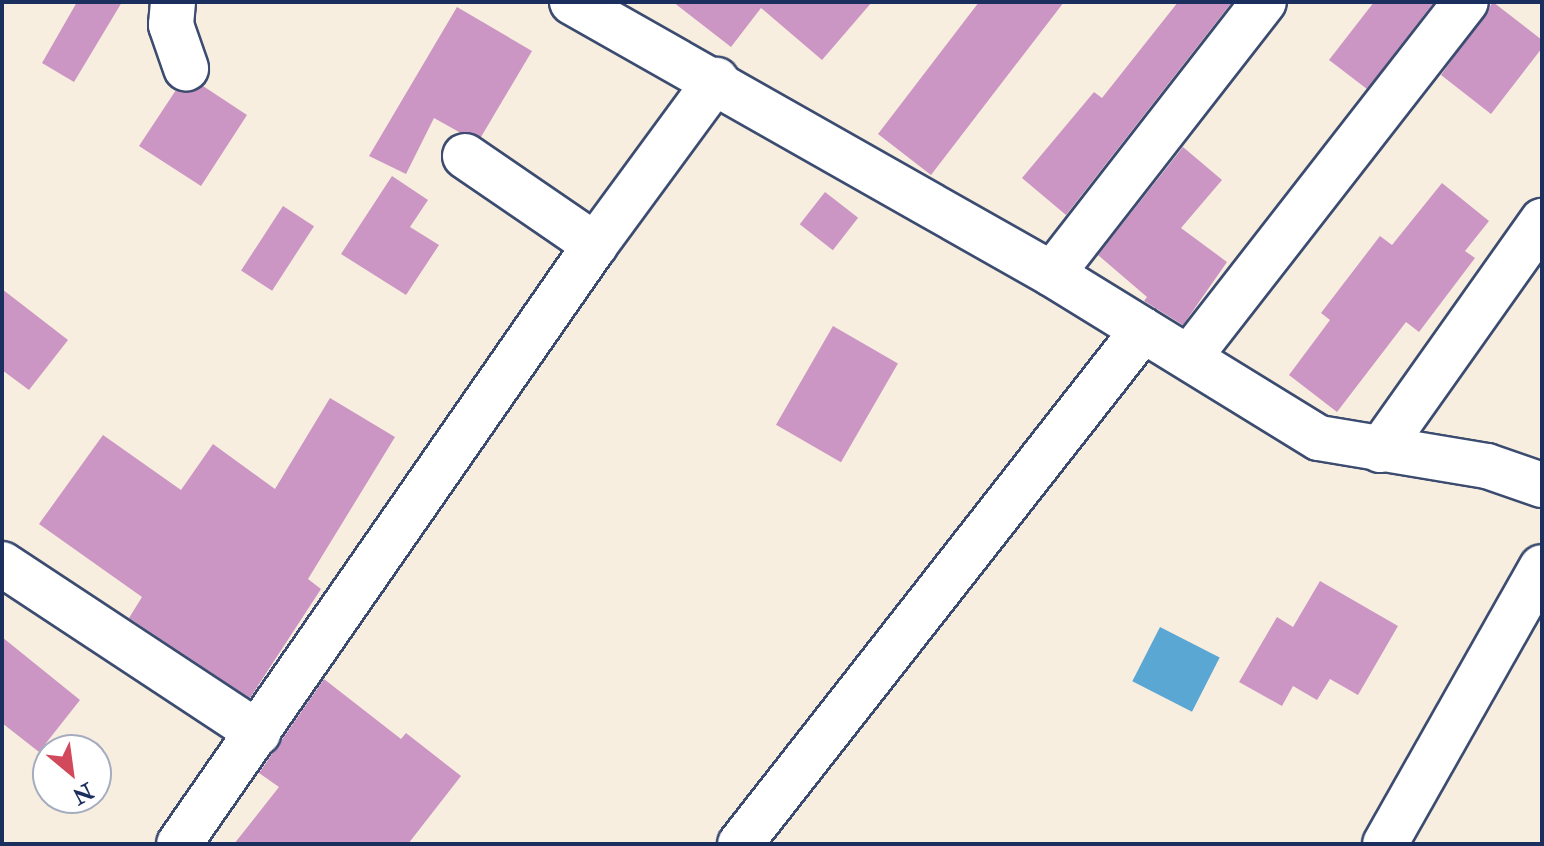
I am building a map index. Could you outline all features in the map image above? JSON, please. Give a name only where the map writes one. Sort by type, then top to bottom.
[{"type":"street","points":[[173,2],[171,25],[186,68]]},
{"type":"street","points":[[572,2],[716,80],[1052,274],[1319,438],[1487,466],[1542,485]]},
{"type":"street","points":[[1052,274],[1264,2]]},
{"type":"street","points":[[1190,356],[1466,2]]},
{"type":"street","points":[[179,844],[595,245],[716,80]]},
{"type":"street","points":[[465,156],[595,245]]},
{"type":"street","points":[[1380,450],[1542,221]]},
{"type":"street","points":[[740,844],[1143,330]]},
{"type":"street","points":[[2,564],[258,733]]},
{"type":"street","points":[[1385,844],[1542,567]]},
{"type":"water","points":[[1160,627],[1220,657],[1192,712],[1132,681]]},
{"type":"building","points":[[77,2],[122,2],[74,82],[42,63]]},
{"type":"building","points":[[673,2],[872,2],[822,60],[761,8],[731,47]]},
{"type":"building","points":[[979,2],[1064,2],[931,175],[878,134]]},
{"type":"building","points":[[1178,2],[1232,2],[1066,215],[1022,178],[1094,92],[1102,98]]},
{"type":"building","points":[[1374,2],[1434,2],[1367,89],[1329,60]]},
{"type":"building","points":[[1493,2],[1542,40],[1542,48],[1491,114],[1441,75]]},
{"type":"building","points":[[457,7],[532,51],[481,137],[459,132],[434,118],[406,174],[369,156]]},
{"type":"building","points":[[203,86],[247,115],[201,186],[139,146],[176,90],[193,92]]},
{"type":"building","points":[[1183,147],[1222,180],[1181,228],[1227,262],[1183,325],[1144,301],[1147,297],[1098,255]]},
{"type":"building","points":[[392,176],[428,200],[410,227],[439,245],[406,295],[341,254]]},
{"type":"building","points":[[1442,183],[1489,221],[1465,251],[1475,258],[1419,332],[1406,322],[1337,412],[1289,375],[1330,320],[1321,313],[1380,236],[1392,245]]},
{"type":"building","points":[[825,192],[858,218],[833,250],[800,224]]},
{"type":"building","points":[[283,206],[314,226],[272,291],[241,271]]},
{"type":"building","points":[[2,289],[68,340],[29,390],[2,370]]},
{"type":"building","points":[[833,326],[898,364],[841,462],[776,425]]},
{"type":"building","points":[[330,398],[395,437],[308,579],[321,589],[250,698],[129,618],[142,597],[39,524],[103,435],[181,490],[213,444],[275,489]]},
{"type":"building","points":[[1320,581],[1398,626],[1358,695],[1330,679],[1317,700],[1293,686],[1282,706],[1239,682],[1277,617],[1293,627]]},
{"type":"building","points":[[2,637],[80,700],[53,734],[32,734],[32,747],[2,723]]},
{"type":"building","points":[[324,679],[401,739],[406,733],[461,776],[408,844],[234,844],[279,787],[259,773]]}]
